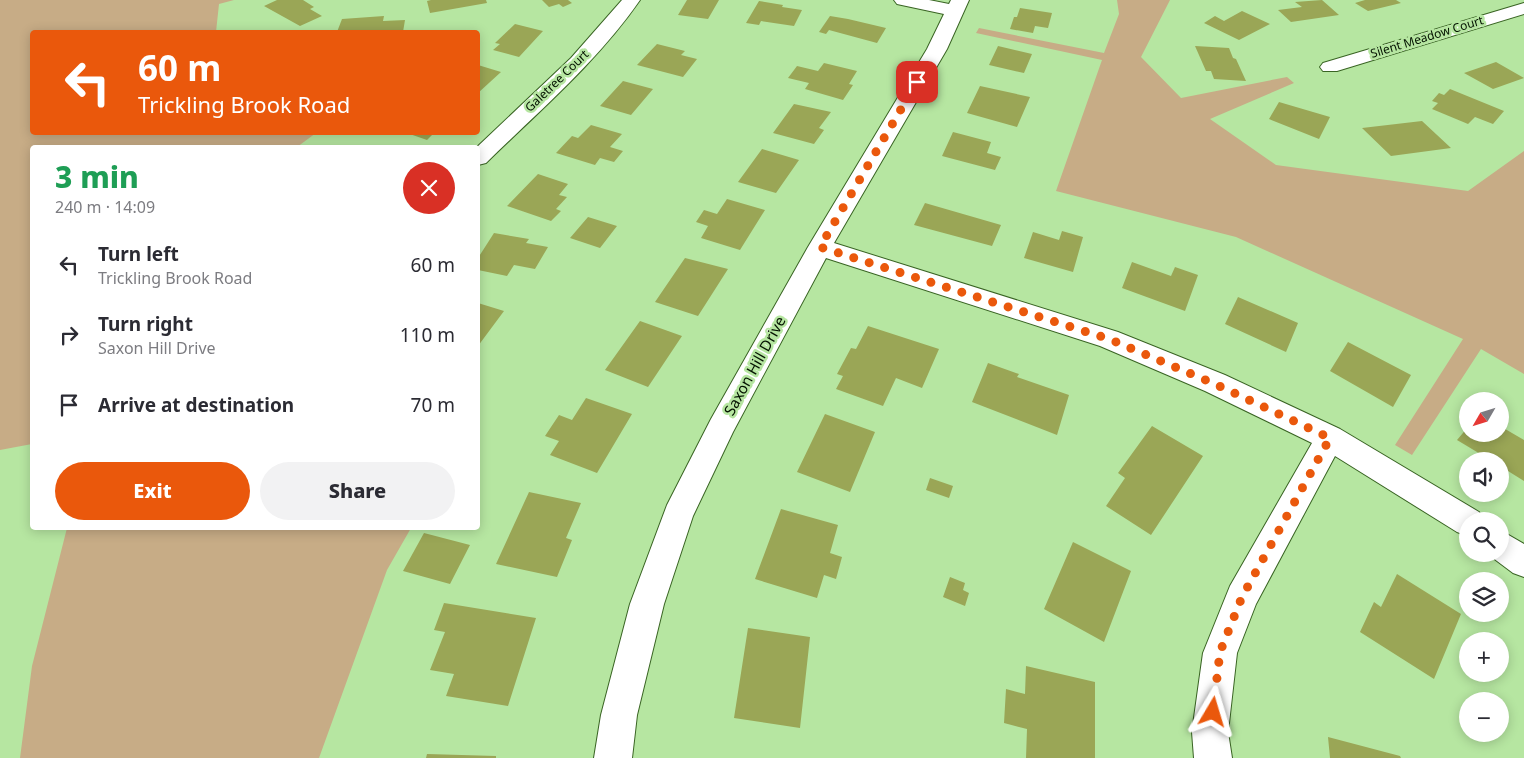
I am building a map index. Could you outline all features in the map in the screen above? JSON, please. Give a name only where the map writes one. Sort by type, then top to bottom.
[{"type":"street","name":"Galetree Court","points":[[480,156],[594,46],[619,18],[631,0]]},
{"type":"street","points":[[903,0],[958,6]]},
{"type":"street","name":"Saxon Hill Drive","points":[[613,758],[619,715],[646,604],[678,515],[721,427],[820,247],[937,49],[958,6]]},
{"type":"street","name":"Silent Meadow Court","points":[[1330,67],[1524,8]]},
{"type":"street","points":[[820,247],[1109,339],[1215,384],[1330,438],[1459,517]]},
{"type":"street","points":[[1213,758],[1210,732],[1220,652],[1242,597],[1330,438]]},
{"type":"street","points":[[1509,551],[1524,562]]},
{"type":"shaded area","points":[[0,0],[234,0],[219,4],[216,30],[30,30],[30,135],[313,135],[300,145],[30,145],[30,444],[0,450]]},
{"type":"shaded area","points":[[1117,0],[1170,0],[1141,57],[1181,98],[1287,77],[1294,83],[1210,119],[1276,165],[1468,191],[1524,151],[1524,374],[1481,349],[1412,455],[1395,445],[1463,339],[1236,237],[1056,191],[1102,60],[976,33],[979,28],[1104,53],[1119,14]]},
{"type":"shaded area","points":[[66,530],[410,530],[387,570],[319,758],[20,758],[32,666]]},
{"type":"building","points":[[277,0],[303,0],[314,7],[310,9],[322,16],[300,26],[264,6]]},
{"type":"building","points":[[486,0],[487,3],[430,13],[427,1]]},
{"type":"building","points":[[542,0],[568,0],[572,3],[563,7],[559,4],[549,7]]},
{"type":"building","points":[[687,0],[719,0],[708,19],[678,15]]},
{"type":"building","points":[[1322,0],[1339,15],[1291,22],[1278,10],[1302,7],[1295,2]]},
{"type":"building","points":[[1365,0],[1396,0],[1401,3],[1368,11],[1355,3]]},
{"type":"building","points":[[759,1],[802,10],[794,26],[761,21],[759,25],[746,23]]},
{"type":"building","points":[[1020,8],[1052,13],[1048,28],[1035,26],[1033,33],[1010,29],[1014,17],[1017,17]]},
{"type":"building","points":[[1242,11],[1270,24],[1239,40],[1204,23],[1215,16],[1224,21]]},
{"type":"building","points":[[384,16],[383,21],[405,20],[403,30],[338,30],[342,19]]},
{"type":"building","points":[[830,16],[886,28],[877,43],[829,30],[826,34],[819,32]]},
{"type":"building","points":[[515,24],[543,31],[519,57],[493,50],[500,44],[495,43]]},
{"type":"building","points":[[657,44],[685,51],[681,55],[697,59],[683,77],[637,65]]},
{"type":"building","points":[[998,46],[1032,54],[1024,73],[989,65]]},
{"type":"building","points":[[1195,46],[1229,48],[1246,81],[1214,79],[1211,71],[1206,71]]},
{"type":"building","points":[[1496,62],[1524,78],[1493,89],[1464,73]]},
{"type":"building","points":[[824,63],[857,71],[849,84],[853,85],[843,100],[805,89],[809,83],[788,78],[797,66],[818,71]]},
{"type":"building","points":[[480,66],[501,72],[480,91]]},
{"type":"building","points":[[623,81],[653,89],[631,115],[600,106]]},
{"type":"building","points":[[980,86],[1030,97],[1017,127],[967,113]]},
{"type":"building","points":[[1450,89],[1504,111],[1493,124],[1475,117],[1468,124],[1432,109],[1438,103],[1432,101],[1439,93],[1444,95]]},
{"type":"building","points":[[1279,102],[1330,117],[1319,139],[1269,119]]},
{"type":"building","points":[[794,104],[831,112],[819,128],[824,130],[814,144],[773,133]]},
{"type":"building","points":[[1422,121],[1451,148],[1391,156],[1362,128]]},
{"type":"building","points":[[591,125],[622,134],[610,147],[623,151],[614,162],[600,158],[595,165],[556,153],[572,136],[578,138]]},
{"type":"building","points":[[953,132],[991,142],[987,153],[1001,157],[995,170],[942,156]]},
{"type":"building","points":[[413,135],[432,135],[427,140]]},
{"type":"building","points":[[762,149],[799,160],[776,193],[738,182]]},
{"type":"building","points":[[538,174],[568,184],[559,195],[567,197],[556,209],[561,211],[551,221],[507,206]]},
{"type":"building","points":[[727,199],[765,210],[740,250],[701,238],[708,226],[696,222],[704,210],[717,214]]},
{"type":"building","points":[[925,203],[1001,225],[992,246],[914,225]]},
{"type":"building","points":[[588,217],[617,226],[600,248],[570,238]]},
{"type":"building","points":[[1062,231],[1083,237],[1073,272],[1024,258],[1033,232],[1059,240]]},
{"type":"building","points":[[494,233],[529,239],[526,243],[548,247],[535,269],[514,265],[507,276],[480,270],[480,255]]},
{"type":"building","points":[[685,258],[728,269],[698,316],[655,302]]},
{"type":"building","points":[[1132,262],[1171,276],[1175,267],[1198,275],[1185,311],[1122,288]]},
{"type":"building","points":[[1238,297],[1298,323],[1286,352],[1225,324]]},
{"type":"building","points":[[480,304],[504,311],[480,343]]},
{"type":"building","points":[[640,321],[682,336],[648,387],[605,370]]},
{"type":"building","points":[[868,326],[939,349],[922,388],[896,378],[883,406],[836,389],[843,376],[837,374],[851,348],[856,349]]},
{"type":"building","points":[[1348,342],[1411,375],[1393,407],[1330,371]]},
{"type":"building","points":[[988,363],[1019,374],[1017,377],[1069,395],[1057,435],[972,402]]},
{"type":"building","points":[[586,398],[632,414],[597,473],[550,455],[559,441],[545,436],[559,415],[572,420]]},
{"type":"building","points":[[825,414],[875,432],[850,492],[797,472]]},
{"type":"building","points":[[1152,426],[1203,456],[1151,535],[1106,506],[1125,478],[1118,473]]},
{"type":"building","points":[[1509,431],[1524,440],[1524,481],[1509,472],[1509,452],[1477,452],[1460,442],[1509,442]]},
{"type":"building","points":[[930,478],[953,486],[949,498],[926,490]]},
{"type":"building","points":[[529,492],[581,503],[566,538],[572,540],[557,577],[496,564]]},
{"type":"building","points":[[781,509],[838,525],[830,553],[842,557],[836,579],[824,575],[817,598],[755,579]]},
{"type":"building","points":[[424,533],[470,545],[450,584],[403,571]]},
{"type":"building","points":[[1073,542],[1131,571],[1104,642],[1044,609]]},
{"type":"building","points":[[1397,574],[1459,613],[1459,619],[1434,679],[1360,632],[1374,602],[1381,607]]},
{"type":"building","points":[[950,577],[965,583],[963,590],[969,593],[965,606],[943,597]]},
{"type":"building","points":[[444,603],[536,618],[508,706],[446,696],[454,674],[430,670],[445,632],[434,630]]},
{"type":"building","points":[[748,628],[810,637],[800,728],[734,718]]},
{"type":"building","points":[[1026,666],[1095,682],[1095,758],[1026,758],[1027,729],[1004,723],[1006,689],[1025,694]]},
{"type":"building","points":[[1328,737],[1400,756],[1401,758],[1330,758]]},
{"type":"building","points":[[427,754],[496,756],[496,758],[426,758]]},
{"type":"route","points":[[917,82],[820,247],[1109,339],[1215,384],[1330,438],[1242,597],[1220,652],[1213,712]]}]
